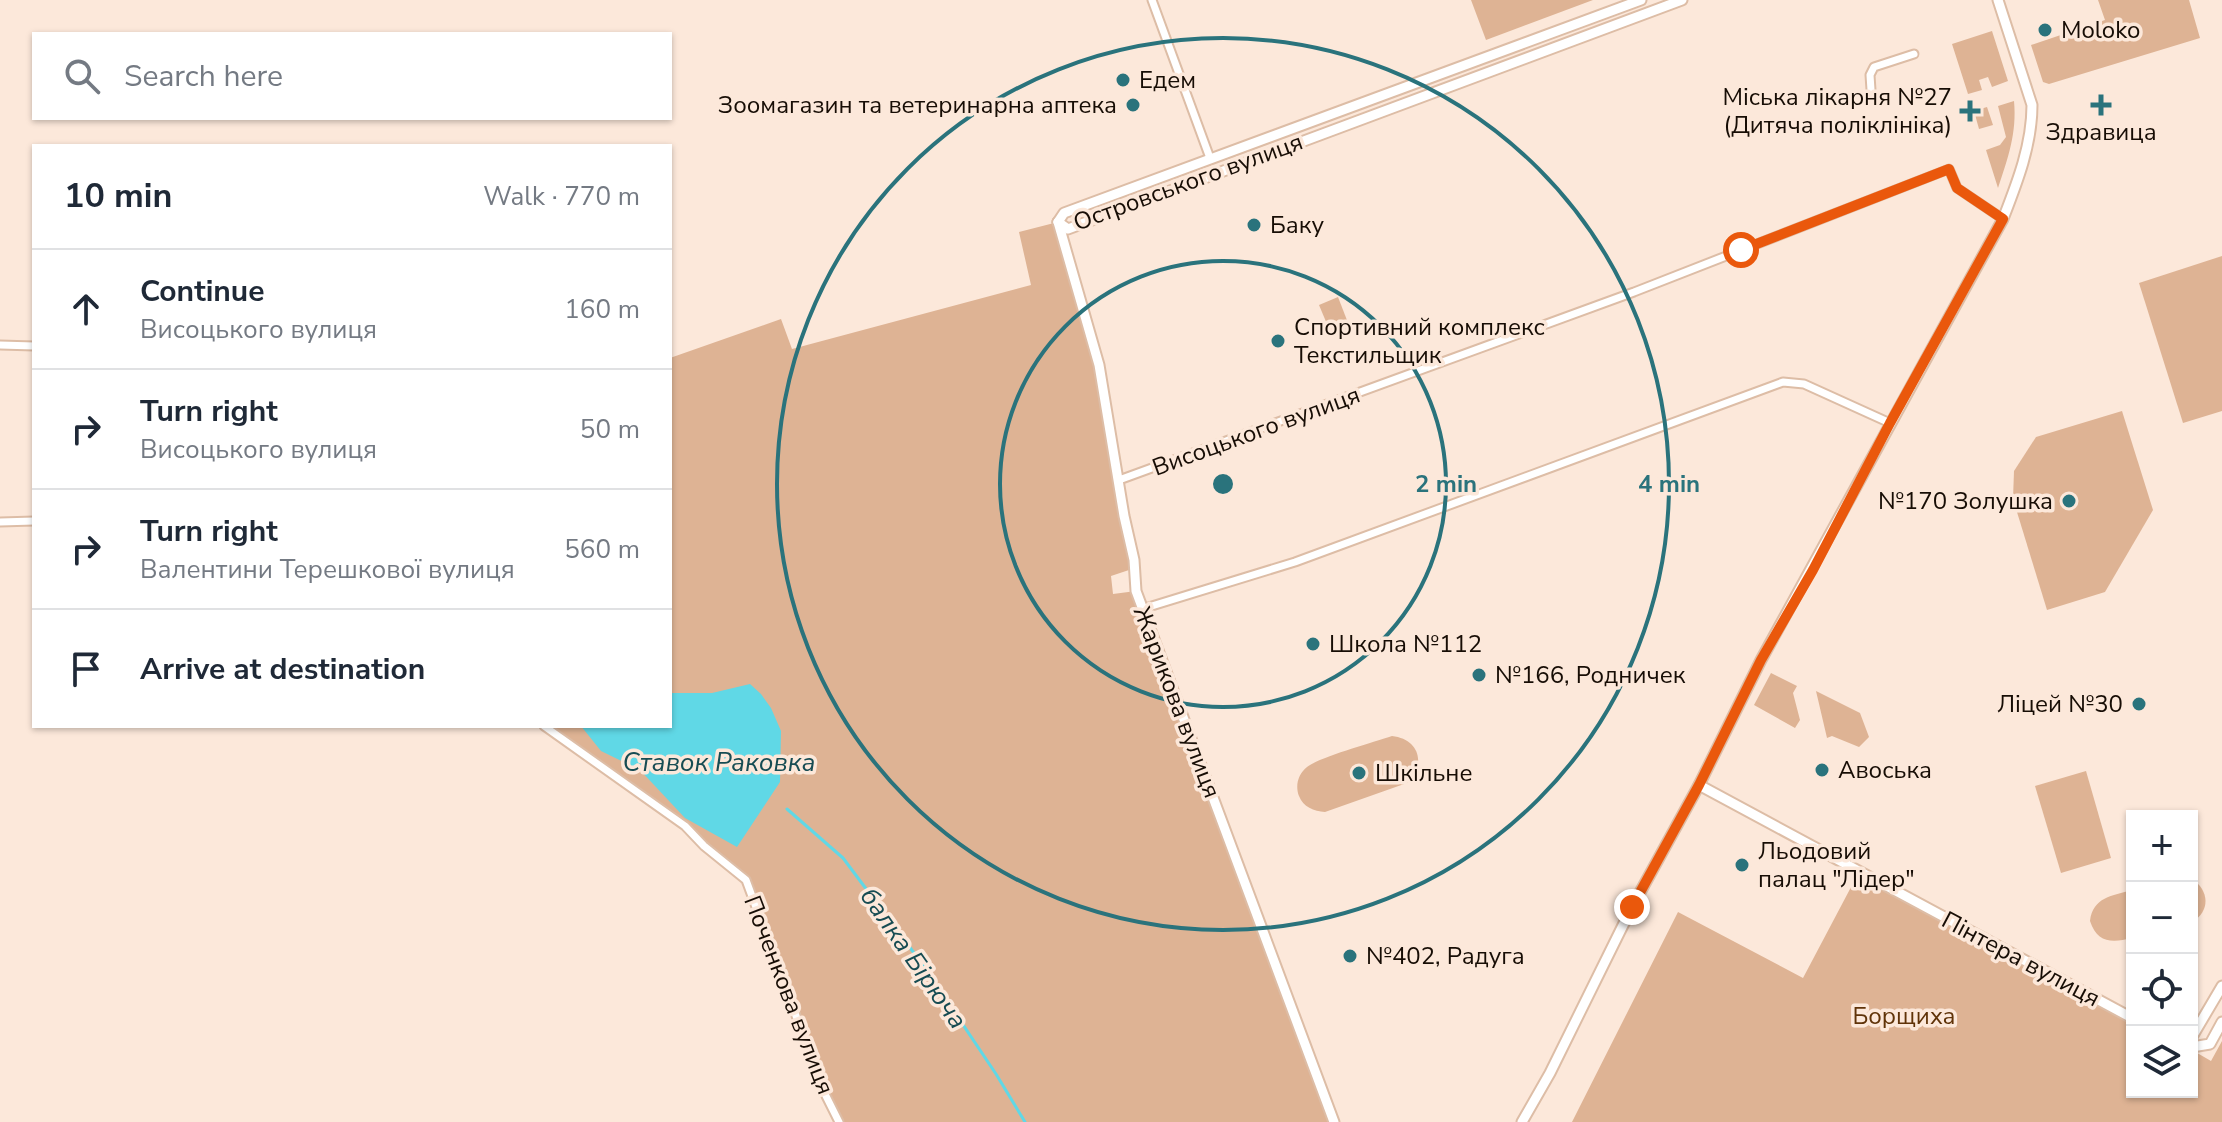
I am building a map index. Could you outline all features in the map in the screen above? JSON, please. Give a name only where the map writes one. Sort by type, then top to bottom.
[{"type":"street","points":[[1152,0],[1210,158]]},
{"type":"street","name":"Островського вулиця","points":[[1641,0],[1064,213],[1058,222],[1068,229],[1682,0]]},
{"type":"street","points":[[1522,1122],[1761,660],[2003,219],[2026,150],[2032,105],[1998,0]]},
{"type":"street","points":[[1871,90],[1870,75],[1874,67],[1914,54]]},
{"type":"street","name":"Висоцького вулиця","points":[[1119,480],[1634,292],[1949,169],[1957,188],[2003,219]]},
{"type":"street","name":"Жарикова вулиця","points":[[1058,222],[1099,365],[1134,560],[1136,591],[1334,1122]]},
{"type":"street","points":[[0,345],[32,346]]},
{"type":"street","points":[[1142,609],[1295,562],[1783,382],[1804,384],[1890,423]]},
{"type":"street","points":[[0,522],[32,521]]},
{"type":"street","name":"Поченкова вулиця","points":[[547,728],[685,826],[746,880],[824,1092],[839,1122]]},
{"type":"street","name":"Пінтера вулиця","points":[[1699,785],[2126,1015]]},
{"type":"street","points":[[2198,1027],[2222,986]]},
{"type":"street","points":[[2198,1046],[2210,1044],[2222,1022]]},
{"type":"green space","points":[[1471,0],[1593,0],[1486,40]]},
{"type":"green space","points":[[2098,0],[2189,0],[2200,38],[2049,84],[2043,82],[2031,45],[2105,20]]},
{"type":"green space","points":[[1992,31],[2008,81],[1992,87],[1988,77],[1979,80],[1982,90],[1968,94],[1952,44]]},
{"type":"green space","points":[[2014,101],[2013,135],[1998,188],[1986,150],[2000,145],[2006,137],[1998,106]]},
{"type":"green space","points":[[1987,107],[1993,125],[1979,129],[1974,111]]},
{"type":"green space","points":[[1058,222],[1099,365],[1135,568],[1111,576],[1113,594],[1136,591],[1334,1122],[839,1122],[746,880],[685,826],[547,728],[672,728],[672,357],[781,319],[792,349],[1031,285],[1019,232]]},
{"type":"green space","points":[[2222,256],[2222,411],[2183,423],[2139,283]]},
{"type":"green space","points":[[1338,297],[1350,328],[1332,336],[1319,305]]},
{"type":"green space","points":[[2122,411],[2153,510],[2105,592],[2047,610],[2013,499],[2014,471],[2036,437]]},
{"type":"green space","points":[[1771,673],[1797,686],[1793,693],[1800,720],[1795,728],[1754,705]]},
{"type":"green space","points":[[1816,691],[1860,713],[1869,737],[1859,747],[1832,736],[1827,738]]},
{"type":"green space","name":"Шкільне","points":[[1392,736],[1409,742],[1417,754],[1417,768],[1407,783],[1325,812],[1303,803],[1297,788],[1301,773],[1307,767],[1335,754]]},
{"type":"green space","points":[[2086,771],[2111,858],[2061,873],[2035,786]]},
{"type":"green space","name":"Борщиха","points":[[1859,872],[2126,1015],[2126,1098],[2198,1098],[2198,1053],[2211,1061],[2222,1041],[2222,1122],[1572,1122],[1678,912],[1803,978]]},
{"type":"green space","points":[[2198,884],[2206,900],[2198,917]]},
{"type":"green space","points":[[2126,892],[2126,939],[2106,940],[2097,934],[2090,921],[2099,902]]},
{"type":"water","name":"Ставок Раковка","points":[[750,684],[771,708],[781,731],[780,782],[737,847],[685,818],[640,770],[601,751],[583,728],[672,728],[672,693],[712,693]]},
{"type":"waterway","name":"балка Бірюча","points":[[787,809],[843,858],[923,965],[1025,1122]]},
{"type":"place","name":"Moloko","points":[[2045,30]]},
{"type":"place","name":"Едем","points":[[1123,80]]},
{"type":"place","name":"Зоомагазин та ветеринарна аптека","points":[[1133,105]]},
{"type":"place","name":"Здравица","points":[[2101,105]]},
{"type":"place","name":"Міська лікарня №27 (Дитяча поліклініка)","points":[[1970,111]]},
{"type":"place","name":"Баку","points":[[1254,225]]},
{"type":"place","name":"Спортивний комплекс Текстильщик","points":[[1278,341]]},
{"type":"place","name":"№170 Золушка","points":[[2069,501]]},
{"type":"place","name":"Школа №112","points":[[1313,644]]},
{"type":"place","name":"№166, Родничек","points":[[1479,675]]},
{"type":"place","name":"Ліцей №30","points":[[2139,704]]},
{"type":"place","name":"Авоська","points":[[1822,770]]},
{"type":"place","name":"Шкільне","points":[[1359,773]]},
{"type":"place","name":"Льодовий палац \"Лідер\"","points":[[1742,865]]},
{"type":"place","name":"№402, Радуга","points":[[1350,956]]},
{"type":"route","points":[[1632,907],[1699,785],[1761,660],[2003,219],[1957,188],[1949,169],[1741,250]]}]
